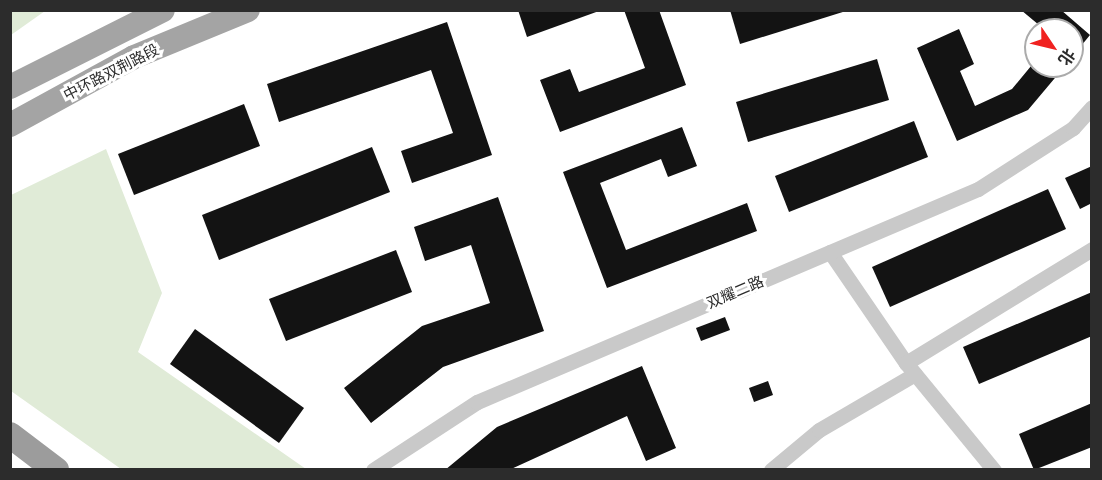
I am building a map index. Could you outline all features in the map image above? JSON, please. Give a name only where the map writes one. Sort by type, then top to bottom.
[{"type":"highway","points":[[10,435],[56,470]]},
{"type":"main road","points":[[10,87],[163,10]]},
{"type":"main road","name":"中环路双荆路段","points":[[10,125],[134,57],[248,10]]},
{"type":"street","name":"双耀二路","points":[[373,470],[477,402],[978,189],[1073,128],[1092,107]]},
{"type":"street","points":[[771,470],[819,430],[1092,249]]},
{"type":"street","points":[[830,252],[910,369],[994,470]]},
{"type":"green space","points":[[11,10],[45,10],[45,11],[11,35]]},
{"type":"green space","points":[[106,149],[162,293],[138,352],[306,469],[121,469],[11,391],[11,195]]},
{"type":"building","points":[[518,10],[599,10],[599,11],[527,37]]},
{"type":"building","points":[[624,10],[659,10],[686,85],[560,132],[540,80],[570,69],[579,92],[645,68]]},
{"type":"building","points":[[730,10],[845,10],[846,11],[740,44]]},
{"type":"building","points":[[1021,10],[1061,10],[1070,18],[1031,18]]},
{"type":"building","points":[[447,22],[492,155],[412,183],[401,151],[453,133],[431,70],[279,122],[267,84]]},
{"type":"building","points":[[959,29],[974,64],[960,71],[975,106],[1012,89],[1024,74],[1024,78],[1055,78],[1028,110],[957,141],[917,48]]},
{"type":"building","points":[[1084,30],[1090,35],[1084,42]]},
{"type":"building","points":[[877,59],[889,100],[748,142],[736,102]]},
{"type":"building","points":[[244,104],[260,146],[134,195],[118,154]]},
{"type":"building","points":[[914,121],[928,157],[789,212],[775,176]]},
{"type":"building","points":[[682,127],[697,166],[668,177],[661,159],[600,183],[626,250],[747,203],[757,231],[607,288],[563,172]]},
{"type":"building","points":[[372,147],[390,192],[219,260],[202,215]]},
{"type":"building","points":[[1092,166],[1092,203],[1080,209],[1065,178]]},
{"type":"building","points":[[1048,189],[1066,229],[890,307],[872,267]]},
{"type":"building","points":[[498,197],[544,331],[443,367],[371,423],[344,388],[422,326],[490,303],[471,245],[425,261],[414,227]]},
{"type":"building","points":[[396,250],[412,292],[286,341],[269,299]]},
{"type":"building","points":[[1092,292],[1092,336],[979,384],[963,347]]},
{"type":"building","points":[[725,317],[730,330],[701,341],[696,328]]},
{"type":"building","points":[[195,329],[304,408],[279,443],[170,364]]},
{"type":"building","points":[[642,366],[676,448],[646,461],[627,416],[509,470],[445,470],[497,427]]},
{"type":"building","points":[[768,381],[773,395],[754,402],[749,388]]},
{"type":"building","points":[[1092,403],[1092,447],[1034,470],[1019,434]]}]
